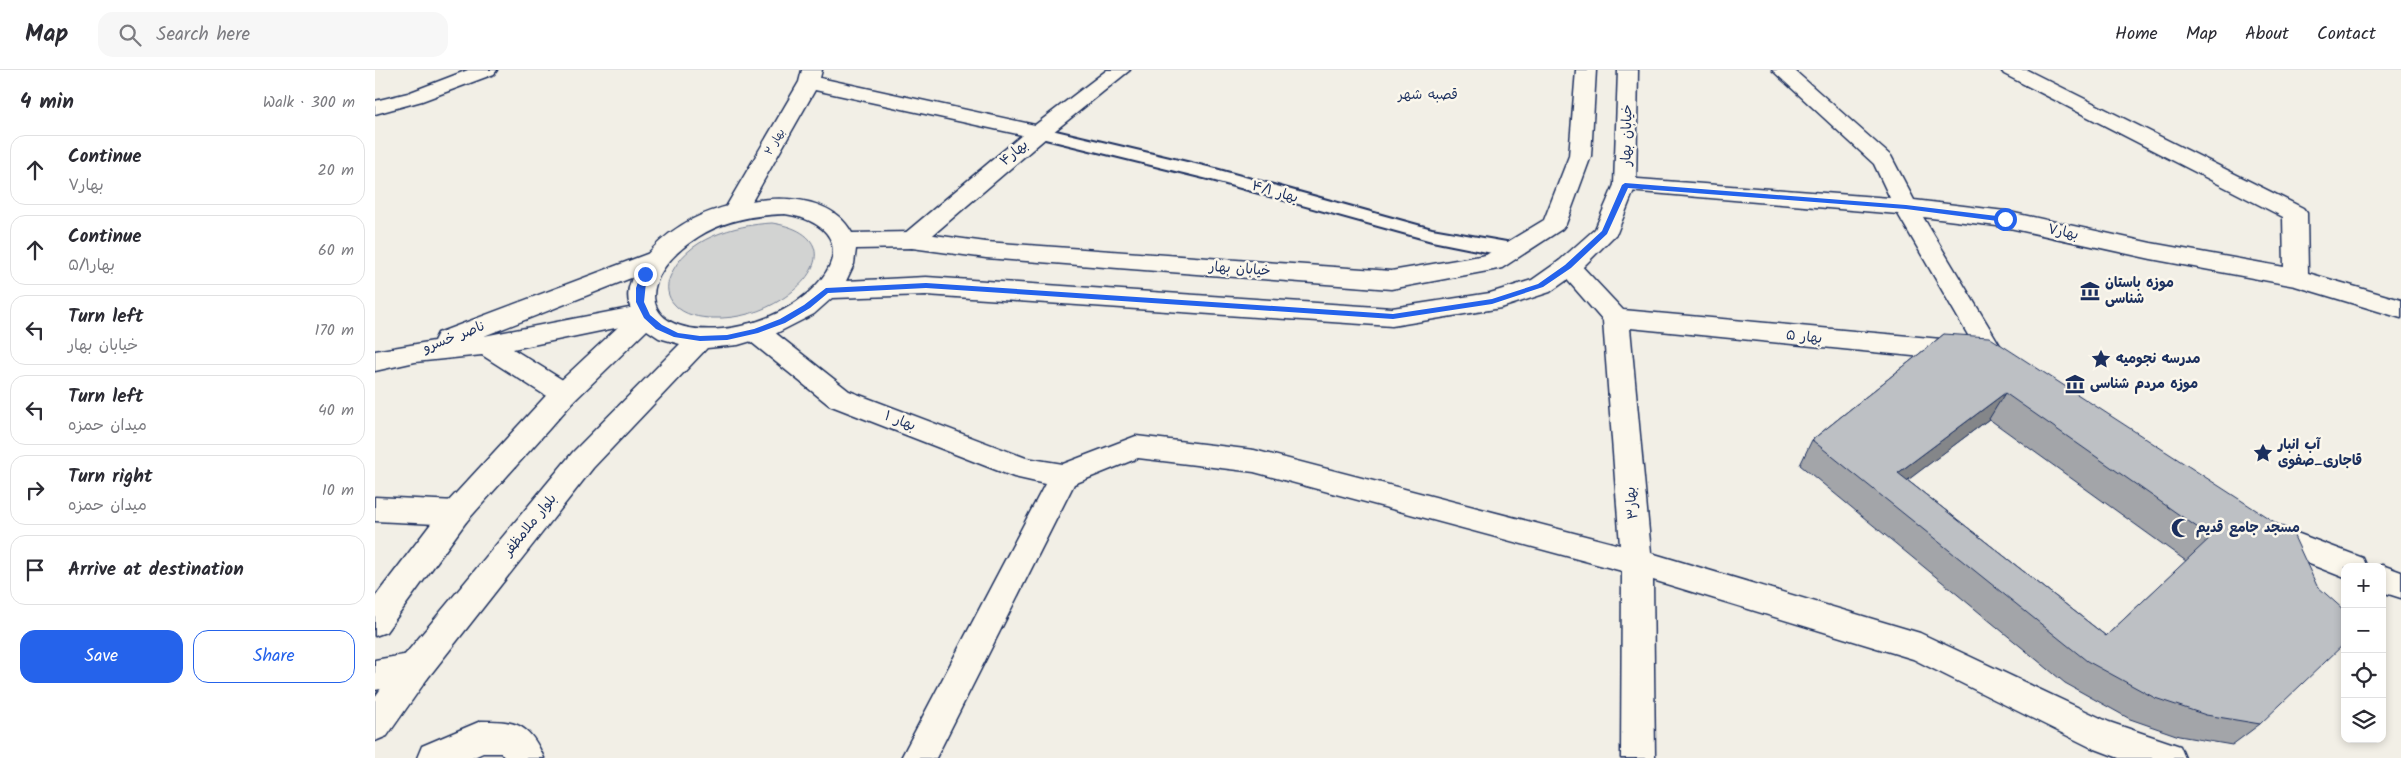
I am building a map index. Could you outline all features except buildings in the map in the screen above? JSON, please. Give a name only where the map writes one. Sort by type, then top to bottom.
[{"type":"street","points":[[375,108],[415,97],[487,70]]},
{"type":"street","name":"بهار۴","points":[[912,240],[1039,132],[1120,70]]},
{"type":"street","name":"خیابان بهار","points":[[845,241],[912,240],[985,250],[1391,280],[1493,262],[1554,224],[1580,156],[1586,70]]},
{"type":"street","name":"خیابان بهار","points":[[826,290],[926,286],[1393,316],[1492,302],[1541,286],[1568,267],[1605,232],[1625,185],[1628,70]]},
{"type":"street","points":[[1782,70],[1883,161],[1906,207],[1993,354],[2025,376]]},
{"type":"street","points":[[2011,70],[2295,213],[2296,278]]},
{"type":"street","points":[[811,76],[1039,132]]},
{"type":"street","name":"بهار ۲","points":[[735,212],[811,76]]},
{"type":"street","name":"بهار۷","points":[[1625,185],[1906,207],[2005,219],[2151,251],[2296,278],[2401,309]]},
{"type":"street","points":[[785,206],[807,210],[825,217],[838,227],[845,241],[845,257],[839,274],[826,290],[783,321],[755,331],[727,338],[700,339],[677,335],[659,327],[645,315],[640,302],[640,288],[645,274],[655,259],[671,244],[690,231],[735,212],[761,207],[785,206]]},
{"type":"street","name":"ناصر خسرو","points":[[415,352],[655,259]]},
{"type":"street","points":[[1568,267],[1616,318]]},
{"type":"street","points":[[375,622],[456,513],[564,394],[645,315]]},
{"type":"street","name":"ناصر خسرو","points":[[415,352],[486,345],[645,315]]},
{"type":"street","name":"بهار ۵","points":[[1616,318],[1993,354]]},
{"type":"street","name":"بهار۳","points":[[1616,318],[1637,562],[1638,758]]},
{"type":"street","name":"بهار ۱","points":[[755,331],[839,398],[1025,469],[1064,476]]},
{"type":"street","name":"بلوار ملامظفر","points":[[375,725],[415,668],[583,460],[700,339]]},
{"type":"street","points":[[486,345],[564,394]]},
{"type":"street","points":[[375,361],[415,352]]},
{"type":"street","points":[[918,758],[1064,476],[1136,447],[1254,461],[1637,562],[1921,647],[2102,736],[2168,758]]},
{"type":"street","points":[[375,509],[456,513]]},
{"type":"street","points":[[2245,520],[2269,536],[2341,563]]},
{"type":"street","points":[[2386,579],[2401,585]]},
{"type":"street","points":[[375,674],[415,668]]},
{"type":"street","points":[[434,758],[481,737],[509,737],[527,758]]},
{"type":"lane","name":"بهار ۴/۱","points":[[1039,132],[1212,174],[1432,235],[1512,250]]},
{"type":"shaded area","points":[[772,223],[791,228],[805,235],[812,244],[815,254],[813,265],[807,277],[796,288],[766,308],[749,314],[731,317],[698,317],[683,311],[672,302],[668,291],[669,280],[677,264],[687,252],[699,243],[727,231]]},
{"type":"place","name":"موزه باستان شناسی","points":[[2090,291]]},
{"type":"place","name":"مدرسه نجومیه","points":[[2101,359]]},
{"type":"place","name":"موزه مردم شناسی","points":[[2075,384]]},
{"type":"place","name":"آب انبار قاجاری_صفوی","points":[[2263,453]]},
{"type":"place","name":"مسجد جامع قدیم","points":[[2181,528]]},
{"type":"district","name":"قصبه شهر","points":[[1428,95]]},
{"type":"route","points":[[645,274],[640,288],[640,302],[645,314],[659,327],[677,335],[700,339],[727,338],[783,321],[807,307],[826,290],[926,286],[1393,316],[1492,302],[1541,286],[1568,267],[1605,232],[1625,185],[1906,207],[2005,219]]}]
